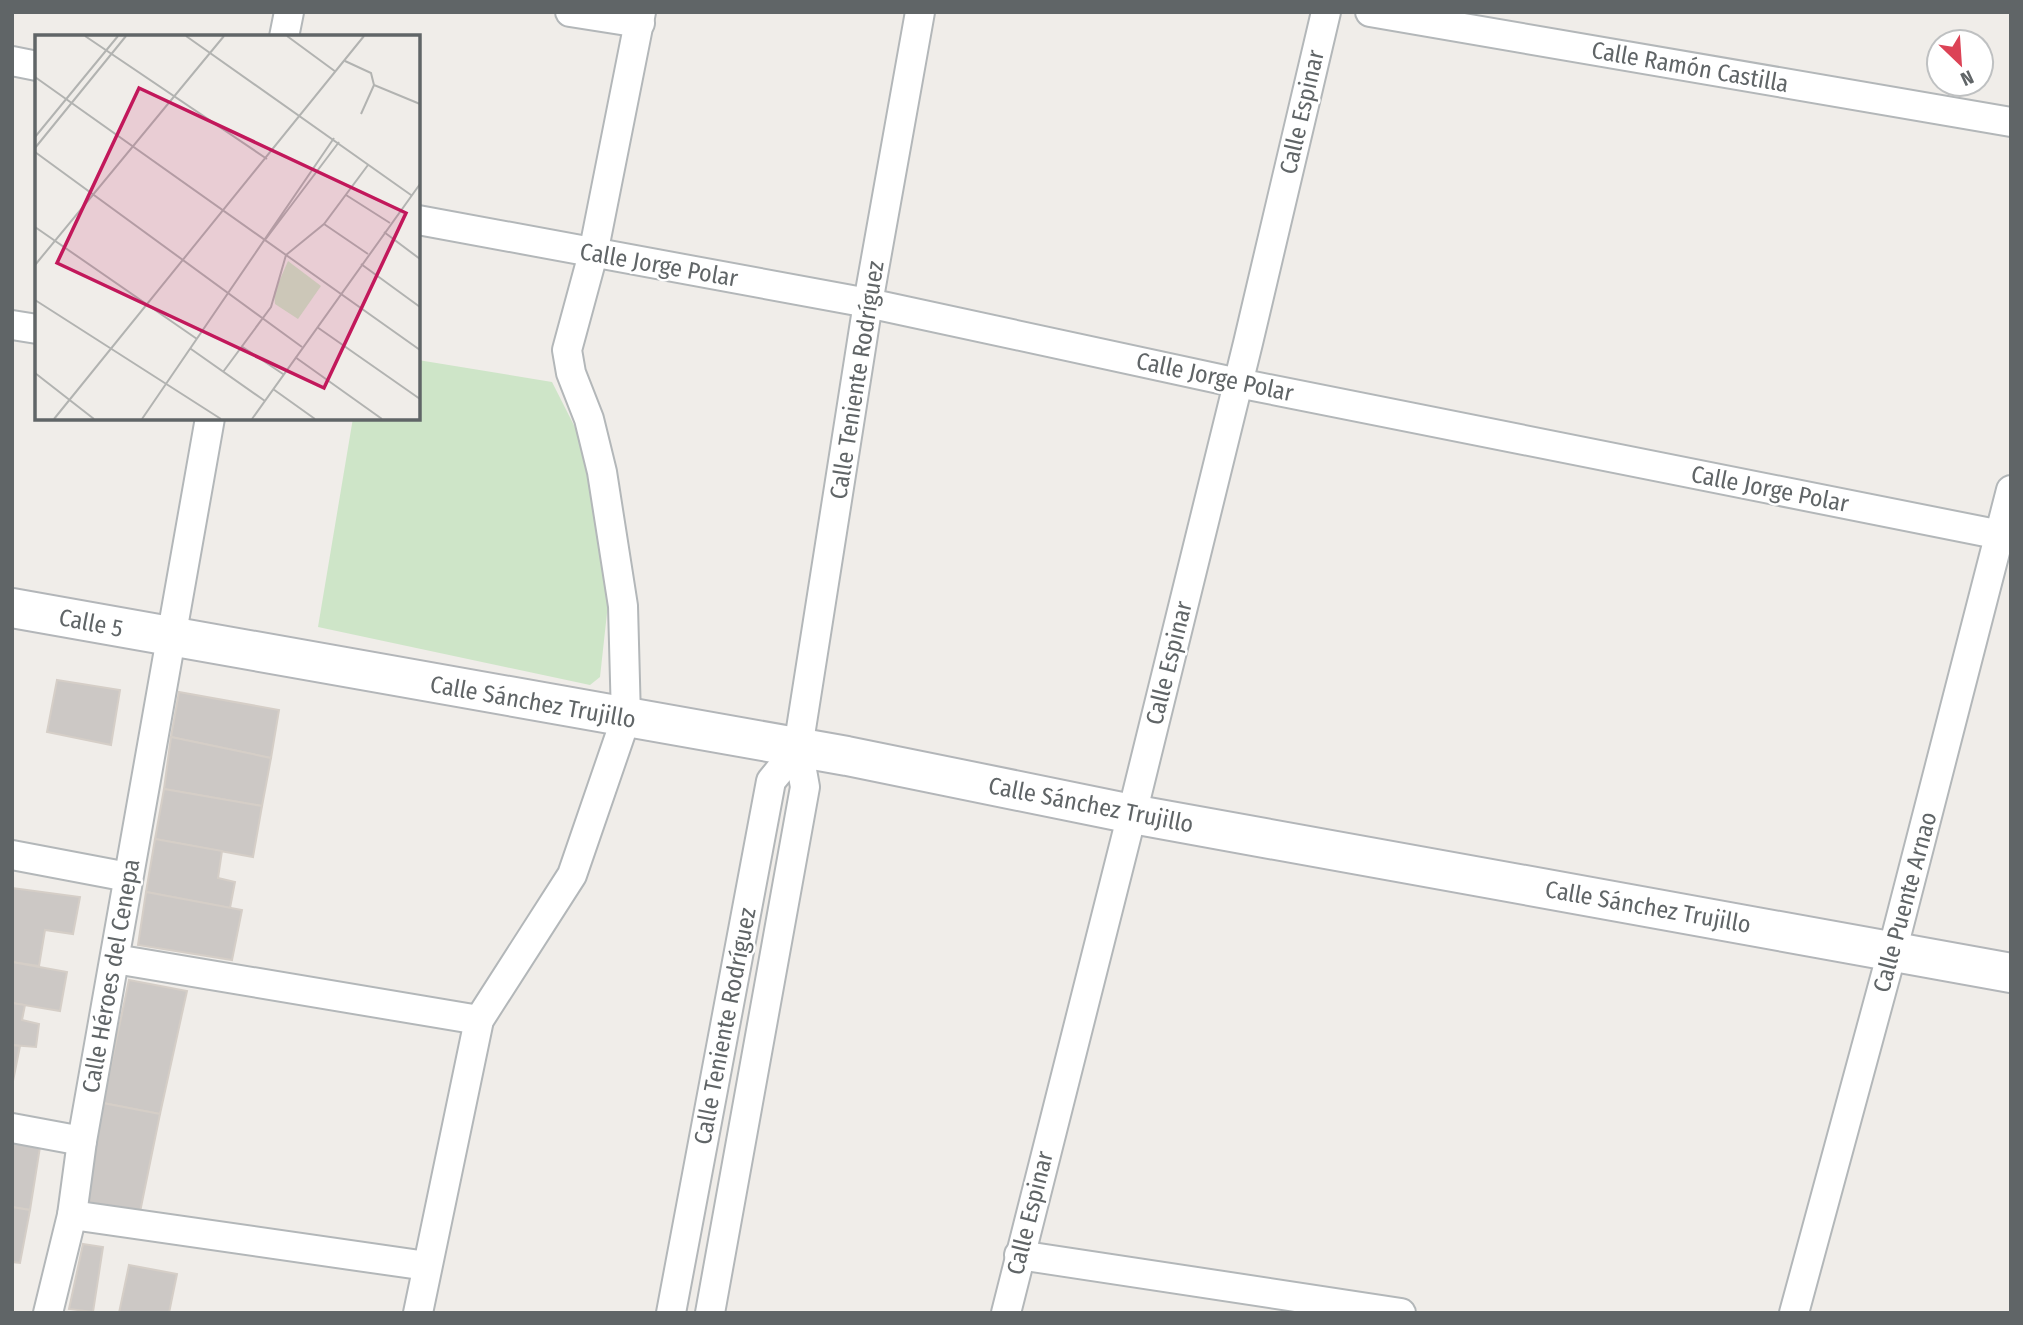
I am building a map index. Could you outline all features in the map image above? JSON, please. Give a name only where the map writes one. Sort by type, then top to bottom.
[{"type":"street","points":[[284,35],[289,12]]},
{"type":"street","points":[[418,1313],[479,1020],[572,875],[626,718],[623,606],[602,472],[589,419],[568,362],[567,350],[593,254],[640,18],[570,12]]},
{"type":"street","name":"Calle Teniente Rodríguez","points":[[710,1313],[805,787],[798,748],[869,303],[920,12]]},
{"type":"street","name":"Calle Espinar","points":[[1006,1313],[1132,814],[1326,12]]},
{"type":"street","name":"Calle Ramón Castilla","points":[[1370,12],[2011,122]]},
{"type":"street","points":[[12,61],[35,66]]},
{"type":"street","name":"Calle Jorge Polar","points":[[420,220],[869,303],[1238,383],[2005,536]]},
{"type":"street","points":[[12,325],[35,329]]},
{"type":"street","name":"Calle Héroes del Cenepa","points":[[48,1313],[72,1215],[82,1141],[210,420]]},
{"type":"street","name":"Calle Puente Arnao","points":[[1794,1313],[2005,536],[2011,490]]},
{"type":"street","name":"Calle 5","points":[[12,608],[170,638]]},
{"type":"street","name":"Calle Sánchez Trujillo","points":[[170,638],[847,756],[1132,814],[2011,973]]},
{"type":"street","name":"Calle Teniente Rodríguez","points":[[671,1313],[771,781],[798,748]]},
{"type":"street","points":[[12,855],[128,877]]},
{"type":"street","points":[[116,959],[479,1020]]},
{"type":"street","points":[[12,1128],[82,1141]]},
{"type":"street","points":[[72,1215],[427,1266]]},
{"type":"street","points":[[1019,1255],[1401,1313]]},
{"type":"green space","points":[[420,360],[552,382],[584,445],[594,505],[608,604],[600,677],[590,685],[318,627],[353,420],[420,420]]},
{"type":"building","points":[[57,680],[120,690],[111,745],[47,732]]},
{"type":"building","points":[[179,692],[279,710],[271,758],[171,737]]},
{"type":"building","points":[[171,737],[271,758],[262,806],[164,789]]},
{"type":"building","points":[[164,789],[262,806],[253,857],[155,839]]},
{"type":"building","points":[[155,839],[222,851],[218,878],[235,882],[230,908],[146,892]]},
{"type":"building","points":[[12,888],[80,897],[73,934],[45,930],[39,966],[12,962]]},
{"type":"building","points":[[146,892],[242,910],[232,960],[138,945]]},
{"type":"building","points":[[12,962],[67,972],[60,1011],[12,1003]]},
{"type":"building","points":[[129,980],[187,991],[160,1114],[103,1103]]},
{"type":"building","points":[[12,1003],[25,1005],[22,1020],[39,1024],[36,1047],[12,1045]]},
{"type":"building","points":[[12,1045],[20,1046],[12,1086]]},
{"type":"building","points":[[103,1103],[160,1114],[140,1212],[82,1201]]},
{"type":"building","points":[[12,1142],[40,1147],[30,1210],[12,1207]]},
{"type":"building","points":[[12,1207],[30,1210],[20,1263],[12,1262]]},
{"type":"building","points":[[83,1244],[103,1247],[93,1312],[69,1309]]},
{"type":"building","points":[[129,1265],[177,1274],[169,1313],[119,1313]]}]
